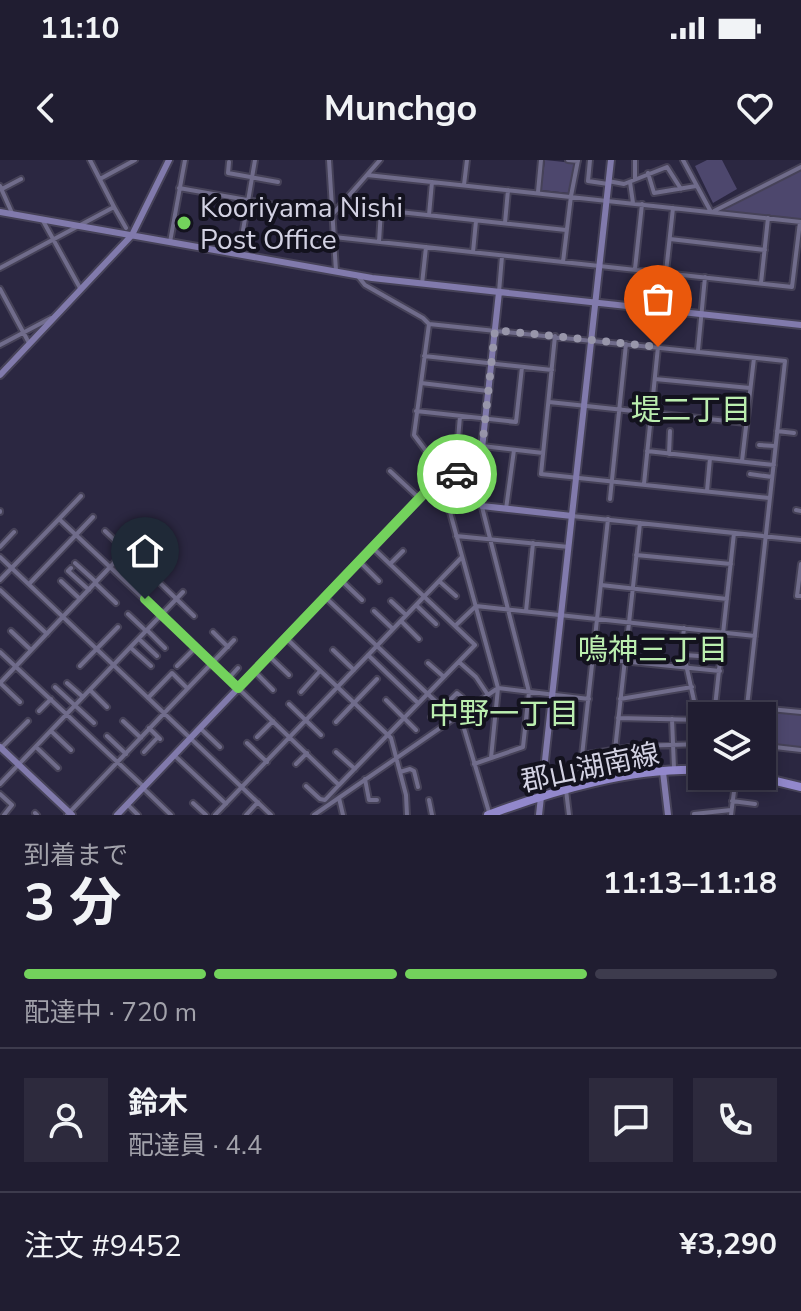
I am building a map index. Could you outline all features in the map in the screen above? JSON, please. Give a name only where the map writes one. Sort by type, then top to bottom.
[{"type":"main road","name":"郡山湖南線","points":[[489,815],[511,811],[542,796],[579,787],[688,770]]},
{"type":"main road","points":[[776,781],[801,787]]},
{"type":"street","points":[[90,160],[126,228]]},
{"type":"street","points":[[100,179],[135,160]]},
{"type":"street","points":[[0,375],[132,235],[169,160]]},
{"type":"street","points":[[170,242],[185,160]]},
{"type":"street","points":[[239,254],[255,160]]},
{"type":"street","points":[[329,160],[336,271]]},
{"type":"street","points":[[332,215],[378,162],[370,160]]},
{"type":"street","points":[[464,185],[467,160]]},
{"type":"street","points":[[538,192],[541,160]]},
{"type":"street","points":[[563,262],[578,160],[568,160]]},
{"type":"street","points":[[590,160],[588,181],[608,183],[633,180],[667,167],[681,189]]},
{"type":"street","points":[[539,815],[611,160]]},
{"type":"street","points":[[633,203],[635,160]]},
{"type":"street","points":[[683,160],[711,212]]},
{"type":"street","points":[[229,162],[228,173],[278,182]]},
{"type":"street","points":[[711,212],[801,167]]},
{"type":"street","points":[[648,173],[654,193],[696,186]]},
{"type":"street","points":[[334,237],[792,287],[800,222],[367,175]]},
{"type":"street","points":[[12,214],[1,188],[21,179]]},
{"type":"street","points":[[429,215],[432,182]]},
{"type":"street","points":[[179,188],[332,215]]},
{"type":"street","points":[[505,224],[508,190]]},
{"type":"street","points":[[635,269],[642,204]]},
{"type":"street","points":[[0,268],[114,207]]},
{"type":"street","points":[[666,272],[673,208]]},
{"type":"street","points":[[379,242],[381,210],[566,230]]},
{"type":"street","points":[[0,212],[357,275],[801,325]]},
{"type":"street","points":[[761,283],[768,218]]},
{"type":"street","points":[[42,219],[81,290]]},
{"type":"street","points":[[473,252],[476,221]]},
{"type":"street","points":[[670,239],[765,250]]},
{"type":"street","points":[[422,284],[426,247]]},
{"type":"street","points":[[474,764],[523,747],[529,692],[482,506],[480,467],[502,256]]},
{"type":"street","points":[[357,275],[365,285],[429,324],[785,361],[748,702]]},
{"type":"street","points":[[698,351],[705,277]]},
{"type":"street","points":[[0,289],[29,344]]},
{"type":"street","points":[[0,345],[59,314]]},
{"type":"street","points":[[429,324],[414,435],[432,459],[440,480],[498,688],[491,758]]},
{"type":"street","points":[[555,336],[541,474],[769,498]]},
{"type":"street","points":[[610,499],[626,344]]},
{"type":"street","points":[[644,484],[658,347]]},
{"type":"street","points":[[424,356],[552,370]]},
{"type":"street","points":[[742,461],[754,358]]},
{"type":"street","points":[[416,411],[516,422],[522,367]]},
{"type":"street","points":[[655,379],[750,388]]},
{"type":"street","points":[[421,383],[488,391]]},
{"type":"street","points":[[549,402],[746,423]]},
{"type":"street","points":[[733,410],[747,412]]},
{"type":"street","points":[[455,475],[460,416]]},
{"type":"street","points":[[669,454],[670,431]]},
{"type":"street","points":[[777,431],[794,433]]},
{"type":"street","points":[[759,445],[775,446]]},
{"type":"street","points":[[482,446],[543,453]]},
{"type":"street","points":[[506,509],[514,450]]},
{"type":"street","points":[[647,451],[774,465]]},
{"type":"street","points":[[707,491],[710,458]]},
{"type":"street","points":[[117,815],[419,498],[440,480],[480,467]]},
{"type":"street","points":[[390,471],[419,498]]},
{"type":"street","points":[[750,474],[772,477]]},
{"type":"street","points":[[0,580],[81,496]]},
{"type":"street","points":[[482,506],[801,540]]},
{"type":"street","points":[[29,584],[93,517]]},
{"type":"street","points":[[59,519],[339,785]]},
{"type":"street","points":[[579,787],[608,519]]},
{"type":"street","points":[[615,750],[640,523]]},
{"type":"street","points":[[105,531],[145,569]]},
{"type":"street","points":[[0,547],[14,532]]},
{"type":"street","points":[[716,702],[734,533]]},
{"type":"street","points":[[456,536],[569,547]]},
{"type":"street","points":[[526,611],[533,543]]},
{"type":"street","points":[[20,702],[0,683],[131,545]]},
{"type":"street","points":[[314,815],[339,785],[475,645],[372,547]]},
{"type":"street","points":[[390,564],[403,551]]},
{"type":"street","points":[[636,555],[731,564]]},
{"type":"street","points":[[0,557],[258,802],[267,814]]},
{"type":"street","points":[[215,815],[462,557]]},
{"type":"street","points":[[359,561],[379,581]]},
{"type":"street","points":[[89,590],[68,571],[73,565],[116,603]]},
{"type":"street","points":[[801,565],[797,596],[801,596]]},
{"type":"street","points":[[341,580],[362,600]]},
{"type":"street","points":[[61,581],[80,599]]},
{"type":"street","points":[[439,581],[456,596]]},
{"type":"street","points":[[161,584],[194,616]]},
{"type":"street","points":[[601,585],[727,599]]},
{"type":"street","points":[[0,590],[47,634]]},
{"type":"street","points":[[0,784],[183,592]]},
{"type":"street","points":[[325,597],[449,714]]},
{"type":"street","points":[[391,601],[406,615]]},
{"type":"street","points":[[416,605],[436,624]]},
{"type":"street","points":[[455,626],[476,606],[755,636]]},
{"type":"street","points":[[374,611],[393,629]]},
{"type":"street","points":[[128,614],[165,648]]},
{"type":"street","points":[[401,621],[419,639]]},
{"type":"street","points":[[80,666],[118,627]]},
{"type":"street","points":[[684,628],[682,646],[696,702]]},
{"type":"street","points":[[11,631],[31,650]]},
{"type":"street","points":[[213,632],[228,647]]},
{"type":"street","points":[[286,638],[388,735],[406,795],[407,815]]},
{"type":"street","points":[[139,639],[157,656]]},
{"type":"street","points":[[28,721],[1,748],[69,814],[234,640]]},
{"type":"street","points":[[131,648],[151,666]]},
{"type":"street","points":[[177,666],[196,648]]},
{"type":"street","points":[[333,650],[354,670]]},
{"type":"street","points":[[0,652],[171,815]]},
{"type":"street","points":[[368,655],[418,703]]},
{"type":"street","points":[[684,655],[699,656]]},
{"type":"street","points":[[269,656],[289,675]]},
{"type":"street","points":[[592,658],[720,671]]},
{"type":"street","points":[[459,662],[476,677],[488,695]]},
{"type":"street","points":[[428,663],[444,677]]},
{"type":"street","points":[[228,679],[238,668]]},
{"type":"street","points":[[301,692],[320,671]]},
{"type":"street","points":[[254,672],[273,690]]},
{"type":"street","points":[[148,698],[172,673],[187,688]]},
{"type":"street","points":[[336,722],[377,679]]},
{"type":"street","points":[[67,683],[83,697]]},
{"type":"street","points":[[55,687],[94,723]]},
{"type":"street","points":[[620,699],[692,687]]},
{"type":"street","points":[[326,803],[339,798],[498,688],[589,699]]},
{"type":"street","points":[[90,690],[107,707]]},
{"type":"street","points":[[431,717],[457,693],[462,697]]},
{"type":"street","points":[[39,711],[51,699]]},
{"type":"street","points":[[386,700],[416,730]]},
{"type":"street","points":[[289,704],[321,735]]},
{"type":"street","points":[[776,710],[801,712]]},
{"type":"street","points":[[460,715],[489,815]]},
{"type":"street","points":[[618,718],[688,720]]},
{"type":"street","points":[[672,719],[674,770]]},
{"type":"street","points":[[123,721],[141,738]]},
{"type":"street","points":[[257,737],[273,721]]},
{"type":"street","points":[[144,752],[159,738],[149,728]]},
{"type":"street","points":[[200,728],[220,747]]},
{"type":"street","points":[[51,731],[71,750]]},
{"type":"street","points":[[107,736],[126,754]]},
{"type":"street","points":[[247,743],[267,762]]},
{"type":"street","points":[[582,755],[688,744]]},
{"type":"street","points":[[36,747],[58,768]]},
{"type":"street","points":[[776,747],[801,750]]},
{"type":"street","points":[[336,752],[355,769]]},
{"type":"street","points":[[296,764],[307,753]]},
{"type":"street","points":[[174,755],[226,804]]},
{"type":"street","points":[[400,772],[414,771],[418,787]]},
{"type":"street","points":[[663,772],[668,815]]},
{"type":"street","points":[[365,779],[369,800],[377,800]]},
{"type":"street","points":[[306,786],[326,803],[330,815]]},
{"type":"street","points":[[566,790],[569,815]]},
{"type":"street","points":[[694,814],[731,812],[734,790]]},
{"type":"street","points":[[0,794],[12,805],[4,815]]},
{"type":"street","points":[[339,798],[343,815]]},
{"type":"street","points":[[429,800],[432,815]]},
{"type":"street","points":[[732,801],[755,804]]},
{"type":"street","points":[[246,815],[258,802]]},
{"type":"street","points":[[193,803],[206,815]]},
{"type":"street","points":[[127,804],[138,815]]},
{"type":"shaded area","points":[[545,160],[574,163],[569,193],[541,190]]},
{"type":"shaded area","points":[[707,160],[722,160],[737,189],[713,203],[695,166]]},
{"type":"shaded area","points":[[801,169],[801,220],[719,210]]},
{"type":"shaded area","points":[[776,711],[801,714],[801,748],[776,744]]},
{"type":"way so far","points":[[457,474],[480,467],[495,330],[658,347]]},
{"type":"place","name":"Kooriyama Nishi Post Office","points":[[184,223]]},
{"type":"district","name":"堤二丁目","points":[[691,410]]},
{"type":"district","name":"鳴神三丁目","points":[[653,650]]},
{"type":"district","name":"中野一丁目","points":[[504,714]]},
{"type":"route","points":[[145,599],[238,688],[436,481],[457,474]]}]
